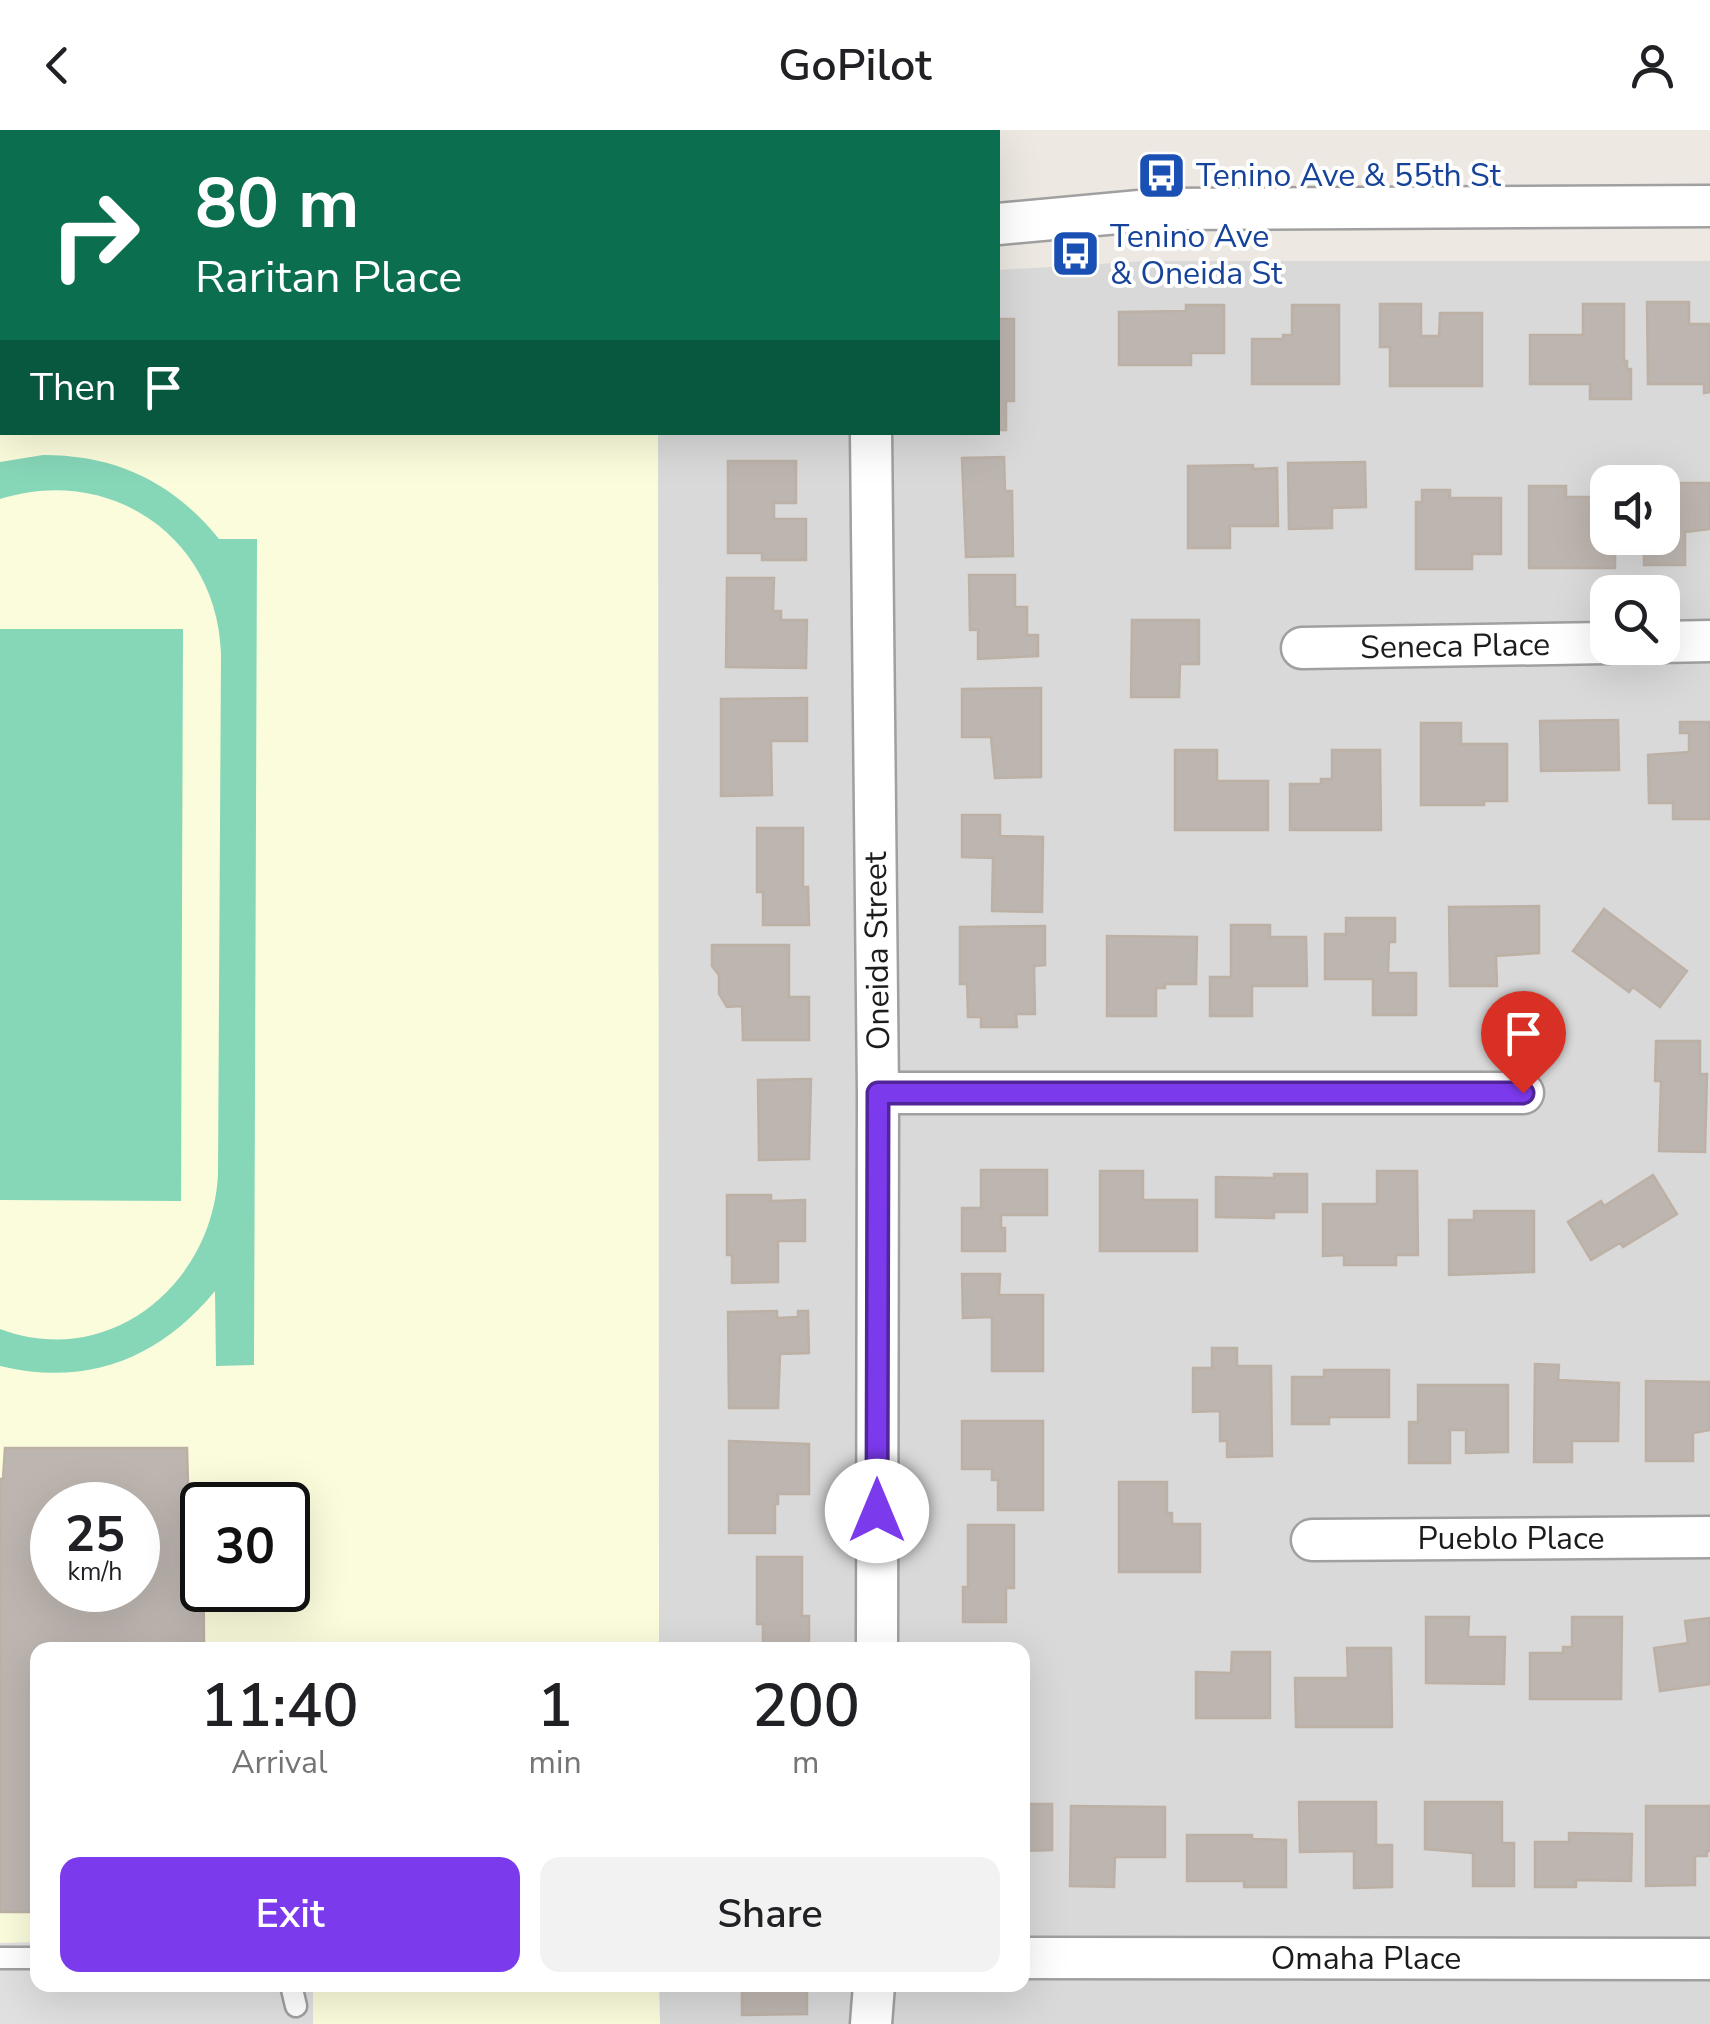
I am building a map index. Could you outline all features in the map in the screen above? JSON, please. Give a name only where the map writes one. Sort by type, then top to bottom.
[{"type":"street","points":[[1000,224],[1161,209],[1710,206]]},
{"type":"street","name":"Oneida Street","points":[[871,435],[878,1093],[877,1642]]},
{"type":"street","points":[[1680,642],[1710,641]]},
{"type":"street","name":"Seneca Place","points":[[1302,648],[1590,643]]},
{"type":"street","points":[[878,1093],[1523,1093]]},
{"type":"street","name":"Pueblo Place","points":[[1312,1540],[1710,1537]]},
{"type":"street","name":"Omaha Place","points":[[1030,1958],[1710,1959]]},
{"type":"street","points":[[871,2024],[873,1992]]},
{"type":"lane","points":[[0,1958],[30,1958]]},
{"type":"shaded area","points":[[1148,261],[1710,261],[1710,2024],[660,2024],[659,1992],[1030,1992],[1030,1642],[659,1642],[658,435],[1000,435],[1000,270]]},
{"type":"shaded area","points":[[0,435],[658,435],[659,1642],[30,1642],[30,1992],[659,1992],[660,2024],[0,2024]]},
{"type":"shaded area","points":[[30,1942],[30,1992],[313,1992],[313,2024],[0,2024],[0,1943]]},
{"type":"green space","points":[[43,455],[70,456],[119,467],[162,487],[219,539],[257,539],[254,1365],[216,1366],[215,1291],[170,1334],[119,1362],[62,1373],[0,1366],[0,1329],[40,1339],[79,1338],[115,1327],[148,1309],[175,1283],[197,1251],[211,1215],[218,1175],[221,653],[215,612],[200,575],[178,544],[150,519],[117,502],[80,492],[41,491],[0,499],[0,462]]},
{"type":"green space","points":[[0,629],[183,629],[181,1201],[0,1200]]},
{"type":"building","points":[[1647,302],[1689,302],[1689,324],[1710,324],[1710,392],[1704,393],[1704,384],[1648,384]]},
{"type":"building","points":[[1380,304],[1421,304],[1421,336],[1439,336],[1440,313],[1482,313],[1482,386],[1390,386],[1390,347],[1380,347]]},
{"type":"building","points":[[1583,304],[1624,304],[1624,361],[1627,369],[1631,369],[1631,399],[1590,399],[1590,384],[1530,384],[1530,335],[1583,335]]},
{"type":"building","points":[[1186,305],[1224,305],[1224,353],[1191,353],[1191,365],[1119,365],[1119,312],[1186,311]]},
{"type":"building","points":[[1292,305],[1339,305],[1339,384],[1252,384],[1252,339],[1283,339],[1283,335],[1292,335]]},
{"type":"building","points":[[1000,319],[1014,319],[1014,401],[1006,401],[1006,430],[1000,430]]},
{"type":"building","points":[[1004,457],[1005,491],[1012,491],[1013,556],[966,557],[962,458]]},
{"type":"building","points":[[728,461],[796,461],[796,503],[774,503],[774,519],[806,519],[806,560],[762,560],[762,553],[728,553]]},
{"type":"building","points":[[1365,462],[1366,507],[1332,508],[1332,528],[1289,529],[1288,463]]},
{"type":"building","points":[[1253,465],[1253,469],[1277,468],[1278,526],[1230,526],[1230,548],[1188,548],[1188,466]]},
{"type":"building","points":[[1680,483],[1710,483],[1710,529],[1685,532],[1685,565],[1644,565],[1644,555],[1680,555]]},
{"type":"building","points":[[1529,486],[1566,486],[1566,497],[1590,497],[1590,555],[1615,555],[1615,568],[1529,568]]},
{"type":"building","points":[[1422,490],[1450,490],[1450,498],[1501,498],[1501,554],[1472,554],[1472,569],[1416,569],[1416,502],[1422,502]]},
{"type":"building","points":[[969,575],[1015,575],[1015,607],[1027,607],[1027,635],[1038,635],[1038,656],[978,659],[978,630],[970,630]]},
{"type":"building","points":[[727,578],[774,578],[773,611],[781,611],[781,620],[807,620],[806,668],[726,667]]},
{"type":"building","points":[[1132,620],[1199,620],[1199,664],[1180,664],[1179,697],[1131,697]]},
{"type":"building","points":[[1041,688],[1041,777],[995,778],[991,737],[962,737],[962,689]]},
{"type":"building","points":[[807,698],[807,741],[771,741],[772,795],[721,796],[721,699]]},
{"type":"building","points":[[1618,720],[1619,770],[1541,771],[1540,721]]},
{"type":"building","points":[[1680,722],[1710,722],[1710,819],[1673,819],[1673,803],[1649,803],[1648,755],[1689,752],[1689,733],[1680,733]]},
{"type":"building","points":[[1421,723],[1461,723],[1461,744],[1507,744],[1507,801],[1421,805]]},
{"type":"building","points":[[1175,750],[1217,750],[1217,781],[1268,781],[1268,830],[1175,830]]},
{"type":"building","points":[[1332,750],[1380,750],[1381,830],[1290,830],[1290,784],[1321,784],[1321,779],[1332,779]]},
{"type":"building","points":[[962,815],[1000,815],[1000,836],[1043,837],[1042,912],[992,911],[993,858],[962,857]]},
{"type":"building","points":[[757,828],[803,828],[803,887],[808,887],[809,925],[763,925],[763,892],[757,892]]},
{"type":"building","points":[[1539,906],[1539,953],[1496,956],[1497,986],[1450,986],[1449,907]]},
{"type":"building","points":[[1604,909],[1687,971],[1660,1007],[1633,987],[1629,992],[1573,951]]},
{"type":"building","points":[[1346,918],[1395,918],[1395,942],[1389,942],[1388,973],[1416,973],[1416,1015],[1373,1015],[1373,979],[1325,979],[1325,934],[1346,934]]},
{"type":"building","points":[[1231,925],[1270,925],[1270,937],[1306,937],[1307,986],[1252,986],[1252,1016],[1210,1016],[1210,977],[1231,977]]},
{"type":"building","points":[[1045,926],[1045,965],[1034,966],[1035,1014],[1016,1014],[1017,1027],[981,1027],[981,1017],[968,1017],[967,984],[960,984],[960,927]]},
{"type":"building","points":[[1107,936],[1197,937],[1196,984],[1165,984],[1165,988],[1156,988],[1156,1016],[1107,1016]]},
{"type":"building","points":[[712,945],[789,945],[789,997],[809,997],[809,1040],[743,1040],[742,1006],[727,1007],[719,994]]},
{"type":"building","points":[[1656,1041],[1700,1041],[1700,1074],[1707,1074],[1705,1152],[1659,1151],[1661,1081],[1655,1081]]},
{"type":"building","points":[[811,1079],[809,1159],[759,1160],[758,1080]]},
{"type":"building","points":[[981,1170],[1047,1170],[1047,1215],[1001,1215],[1005,1251],[962,1251],[962,1208],[981,1208]]},
{"type":"building","points":[[1100,1171],[1143,1171],[1143,1200],[1197,1200],[1197,1251],[1100,1251]]},
{"type":"building","points":[[1377,1171],[1417,1171],[1418,1255],[1396,1255],[1396,1265],[1344,1265],[1344,1255],[1323,1256],[1323,1204],[1377,1204]]},
{"type":"building","points":[[1274,1174],[1307,1174],[1307,1212],[1274,1212],[1274,1218],[1216,1217],[1216,1177],[1274,1178]]},
{"type":"building","points":[[1653,1175],[1677,1214],[1623,1247],[1620,1243],[1591,1260],[1568,1222],[1601,1201],[1604,1206]]},
{"type":"building","points":[[727,1195],[771,1195],[771,1201],[805,1200],[805,1241],[778,1241],[778,1282],[732,1283],[732,1255],[727,1255]]},
{"type":"building","points":[[1474,1211],[1534,1211],[1534,1272],[1449,1275],[1449,1220],[1474,1220]]},
{"type":"building","points":[[962,1274],[1000,1274],[999,1295],[1043,1295],[1043,1371],[992,1371],[992,1317],[963,1318]]},
{"type":"building","points":[[777,1311],[777,1318],[798,1317],[798,1311],[808,1311],[809,1353],[780,1354],[778,1408],[729,1408],[728,1312]]},
{"type":"building","points":[[1212,1348],[1237,1348],[1237,1366],[1271,1366],[1272,1456],[1227,1457],[1227,1441],[1220,1441],[1220,1411],[1193,1412],[1193,1368],[1212,1368]]},
{"type":"building","points":[[1535,1364],[1559,1365],[1558,1380],[1619,1383],[1618,1441],[1572,1441],[1572,1462],[1534,1462]]},
{"type":"building","points":[[1324,1370],[1389,1370],[1389,1417],[1329,1417],[1329,1424],[1292,1424],[1292,1377],[1324,1377]]},
{"type":"building","points":[[1646,1381],[1710,1382],[1710,1430],[1693,1433],[1693,1461],[1646,1461]]},
{"type":"building","points":[[1418,1385],[1508,1385],[1508,1452],[1466,1453],[1466,1430],[1450,1430],[1450,1463],[1409,1463],[1409,1422],[1418,1422]]},
{"type":"building","points":[[962,1421],[1043,1421],[1043,1510],[998,1510],[998,1480],[992,1480],[992,1469],[962,1469]]},
{"type":"building","points":[[729,1441],[809,1444],[809,1494],[778,1494],[775,1533],[729,1533]]},
{"type":"building","points":[[5,1448],[187,1448],[188,1482],[180,1482],[180,1612],[204,1612],[204,1642],[30,1642],[30,1912],[0,1912],[0,1479]]},
{"type":"building","points":[[1119,1482],[1167,1482],[1167,1513],[1172,1513],[1172,1524],[1200,1524],[1200,1572],[1119,1572]]},
{"type":"building","points":[[968,1525],[1014,1525],[1014,1588],[1006,1588],[1006,1622],[963,1622],[963,1587],[968,1587]]},
{"type":"building","points":[[757,1557],[802,1557],[802,1616],[809,1616],[809,1642],[763,1642],[763,1624],[757,1624]]},
{"type":"building","points":[[1426,1617],[1469,1617],[1468,1637],[1505,1637],[1504,1684],[1426,1683]]},
{"type":"building","points":[[1572,1617],[1622,1617],[1621,1699],[1530,1699],[1530,1653],[1563,1653],[1563,1647],[1572,1647]]},
{"type":"building","points":[[1710,1618],[1710,1684],[1660,1691],[1654,1648],[1688,1643],[1685,1621]]},
{"type":"building","points":[[1347,1648],[1391,1648],[1392,1727],[1296,1727],[1295,1678],[1348,1678]]},
{"type":"building","points":[[1232,1652],[1270,1652],[1270,1718],[1196,1718],[1196,1672],[1231,1673]]},
{"type":"building","points":[[1299,1802],[1376,1802],[1376,1845],[1392,1845],[1392,1887],[1354,1888],[1354,1851],[1300,1852]]},
{"type":"building","points":[[1425,1802],[1502,1802],[1502,1843],[1514,1843],[1514,1886],[1473,1886],[1473,1853],[1425,1849]]},
{"type":"building","points":[[1030,1804],[1052,1804],[1052,1850],[1030,1851]]},
{"type":"building","points":[[1071,1806],[1165,1807],[1165,1857],[1115,1857],[1114,1887],[1070,1886]]},
{"type":"building","points":[[1646,1806],[1710,1806],[1710,1851],[1707,1856],[1695,1856],[1695,1885],[1646,1886]]},
{"type":"building","points":[[1569,1833],[1632,1834],[1631,1881],[1576,1880],[1576,1887],[1535,1887],[1535,1842],[1569,1842]]},
{"type":"building","points":[[1187,1835],[1252,1835],[1252,1839],[1286,1840],[1286,1887],[1244,1887],[1244,1881],[1187,1881]]},
{"type":"building","points":[[742,1992],[807,1992],[807,2014],[742,2015]]},
{"type":"place","name":"Tenino Ave & 55th St","points":[[1161,175]]},
{"type":"place","name":"Tenino Ave & Oneida St","points":[[1075,254]]},
{"type":"route","points":[[877,1511],[878,1093],[1523,1093]]}]
